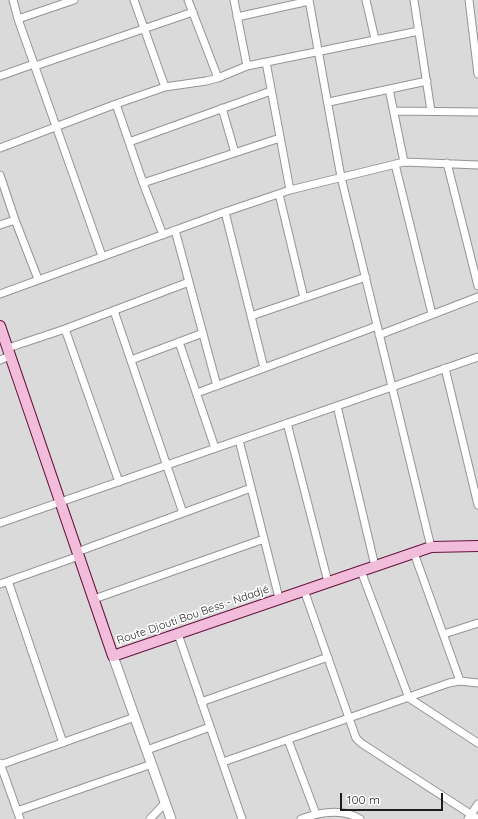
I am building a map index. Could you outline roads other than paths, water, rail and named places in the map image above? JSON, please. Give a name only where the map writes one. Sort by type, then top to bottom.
[{"type":"main road","name":"Route Djouti Bou Bess - Ndadjé","points":[[0,326],[113,656],[431,547],[478,546]]},
{"type":"street","points":[[13,0],[18,19],[102,256]]},
{"type":"street","points":[[18,19],[74,0]]},
{"type":"street","points":[[134,0],[165,87]]},
{"type":"street","points":[[188,0],[218,78]]},
{"type":"street","points":[[234,0],[247,66]]},
{"type":"street","points":[[366,0],[376,39]]},
{"type":"street","points":[[414,0],[431,111]]},
{"type":"street","points":[[469,0],[475,22],[478,72]]},
{"type":"street","points":[[237,17],[309,1],[329,102],[341,177],[431,547]]},
{"type":"street","points":[[0,76],[144,30],[193,12]]},
{"type":"street","points":[[0,148],[56,126],[165,87],[218,78],[247,66],[419,31]]},
{"type":"street","points":[[266,62],[290,190]]},
{"type":"street","points":[[329,102],[427,81]]},
{"type":"street","points":[[389,90],[404,162]]},
{"type":"street","points":[[129,142],[271,91]]},
{"type":"street","points":[[116,104],[143,183],[163,234]]},
{"type":"street","points":[[222,108],[235,153]]},
{"type":"street","points":[[394,111],[478,112]]},
{"type":"street","points":[[143,183],[280,138]]},
{"type":"street","points":[[0,294],[163,234],[290,190],[404,162],[478,165]]},
{"type":"street","points":[[447,163],[478,286]]},
{"type":"street","points":[[395,164],[432,314]]},
{"type":"street","points":[[0,175],[15,220],[38,279]]},
{"type":"street","points":[[278,194],[304,298]]},
{"type":"street","points":[[225,212],[264,368]]},
{"type":"street","points":[[0,225],[15,220]]},
{"type":"street","points":[[175,230],[217,386]]},
{"type":"street","points":[[251,316],[366,277]]},
{"type":"street","points":[[0,360],[9,352],[189,282]]},
{"type":"street","points":[[380,335],[478,297]]},
{"type":"street","points":[[114,311],[184,512]]},
{"type":"street","points":[[196,393],[377,326]]},
{"type":"street","points":[[65,329],[119,482]]},
{"type":"street","points":[[131,360],[203,333]]},
{"type":"street","points":[[179,342],[215,448]]},
{"type":"street","points":[[0,523],[478,357]]},
{"type":"street","points":[[445,368],[478,505]]},
{"type":"street","points":[[337,406],[375,566]]},
{"type":"street","points":[[287,423],[328,582]]},
{"type":"street","points":[[239,440],[279,598]]},
{"type":"street","points":[[0,584],[184,512],[251,488]]},
{"type":"street","points":[[94,599],[264,539]]},
{"type":"street","points":[[414,553],[460,680]]},
{"type":"street","points":[[361,571],[409,698],[478,743]]},
{"type":"street","points":[[8,581],[63,743]]},
{"type":"street","points":[[304,590],[356,738],[361,743],[473,817],[478,804]]},
{"type":"street","points":[[444,634],[478,623]]},
{"type":"street","points":[[178,634],[242,819]]},
{"type":"street","points":[[113,656],[171,819]]},
{"type":"street","points":[[201,702],[328,658]]},
{"type":"street","points":[[223,762],[460,680],[478,683]]},
{"type":"street","points":[[20,819],[0,764],[135,717]]},
{"type":"street","points":[[147,750],[210,727]]},
{"type":"street","points":[[288,740],[316,814]]},
{"type":"street","points":[[17,811],[152,764]]},
{"type":"street","points":[[150,819],[165,803]]},
{"type":"street","points":[[301,819],[316,814],[337,812],[357,818]]}]
